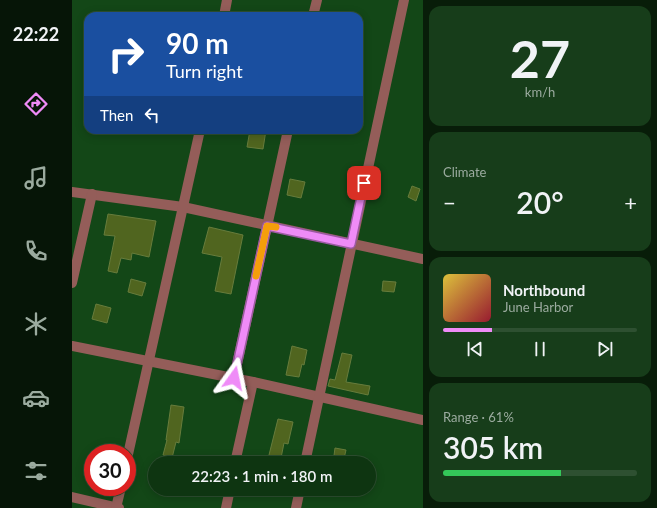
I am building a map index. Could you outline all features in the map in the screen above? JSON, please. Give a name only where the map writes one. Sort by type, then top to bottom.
[{"type":"street","points":[[225,12],[227,0]]},
{"type":"street","points":[[314,12],[317,0]]},
{"type":"street","points":[[307,456],[404,0]]},
{"type":"street","points":[[130,444],[199,134]]},
{"type":"street","points":[[234,378],[287,134]]},
{"type":"street","points":[[72,192],[182,207],[423,259]]},
{"type":"street","points":[[72,283],[92,194]]},
{"type":"street","points":[[72,346],[253,382],[423,420]]},
{"type":"street","points":[[237,456],[253,382]]},
{"type":"street","points":[[72,497],[117,508],[119,496]]},
{"type":"street","points":[[226,508],[229,496]]},
{"type":"street","points":[[296,508],[299,496]]},
{"type":"building","points":[[249,134],[265,134],[263,149],[247,147]]},
{"type":"building","points":[[290,179],[305,182],[301,198],[287,195]]},
{"type":"building","points":[[412,186],[420,189],[416,201],[408,197]]},
{"type":"building","points":[[108,214],[156,221],[149,257],[132,253],[131,260],[121,258],[117,273],[108,271],[115,236],[104,235]]},
{"type":"building","points":[[209,227],[243,235],[231,294],[215,291],[222,257],[202,253]]},
{"type":"building","points":[[131,279],[146,283],[142,296],[128,292]]},
{"type":"building","points":[[383,281],[396,282],[394,292],[382,291]]},
{"type":"building","points":[[96,304],[111,308],[107,323],[92,319]]},
{"type":"building","points":[[292,346],[307,350],[304,365],[302,364],[299,377],[286,375]]},
{"type":"building","points":[[342,353],[352,355],[346,382],[370,386],[368,395],[328,386],[330,379],[335,380]]},
{"type":"building","points":[[171,405],[184,407],[179,443],[176,442],[172,456],[163,455]]},
{"type":"building","points":[[278,419],[293,422],[288,444],[284,443],[281,456],[269,456]]},
{"type":"building","points":[[335,448],[346,450],[345,456],[334,456]]},
{"type":"slow traffic","points":[[256,276],[267,226],[276,227]]},
{"type":"route","points":[[234,378],[267,226],[351,244],[364,183]]}]
